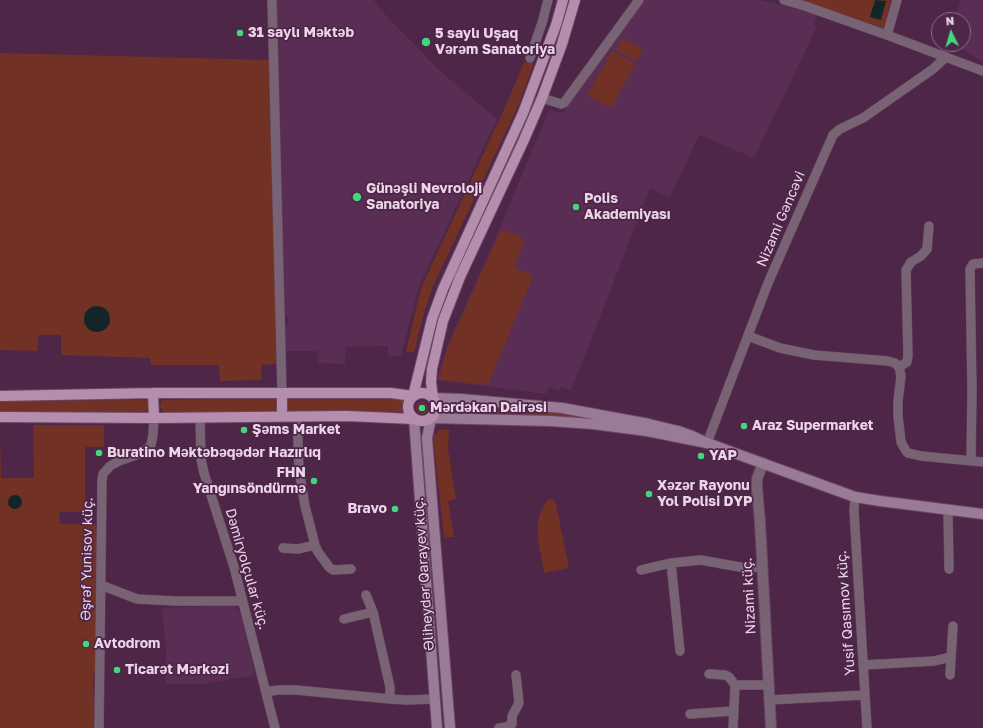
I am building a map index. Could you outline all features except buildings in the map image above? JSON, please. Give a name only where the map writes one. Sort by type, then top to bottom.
[{"type":"main road","points":[[414,419],[410,416],[408,408],[410,399],[413,396],[428,333],[442,289],[513,138],[556,25],[563,0]]},
{"type":"main road","points":[[431,418],[434,415],[436,406],[433,398],[431,382],[432,369],[443,321],[460,277],[542,98],[562,44],[574,0]]},
{"type":"main road","points":[[154,393],[154,418]]},
{"type":"main road","points":[[0,396],[154,393],[391,394],[413,396],[421,393],[433,398],[562,408],[678,431],[856,497],[880,502],[983,514]]},
{"type":"main road","points":[[282,393],[282,416]]},
{"type":"main road","points":[[0,417],[200,418],[297,416],[380,417],[414,419],[422,422],[431,418],[550,421],[593,424],[646,431],[707,443]]},
{"type":"main road","name":"Əliheydər Qarayev küç.","points":[[431,418],[427,435],[450,728]]},
{"type":"main road","name":"Əliheydər Qarayev küç.","points":[[414,419],[437,728]]},
{"type":"main road","points":[[425,565],[438,564]]},
{"type":"street","points":[[272,0],[282,393]]},
{"type":"street","points":[[530,58],[548,0]]},
{"type":"street","points":[[542,98],[561,104],[564,103],[639,0]]},
{"type":"street","points":[[784,0],[887,35],[983,71]]},
{"type":"street","points":[[887,35],[897,0]]},
{"type":"street","name":"Nizami Gəncəvi","points":[[707,443],[785,244],[833,135],[840,129],[863,118],[933,69],[946,57]]},
{"type":"street","points":[[899,367],[907,362],[908,356],[906,270],[908,265],[921,256],[926,249],[929,226]]},
{"type":"street","points":[[971,461],[972,383],[970,269],[973,264],[983,263]]},
{"type":"street","points":[[748,336],[789,350],[830,357],[888,361],[894,363],[899,367],[901,376],[898,401],[898,422],[901,442],[906,451],[908,453],[921,456],[983,462]]},
{"type":"street","points":[[297,416],[299,469],[305,506],[315,545],[318,552],[329,567],[334,570],[351,570]]},
{"type":"street","name":"Əşrəf Yunisov küç.","points":[[99,728],[103,474],[114,464],[139,454],[151,445],[154,418]]},
{"type":"street","name":"Dəmiryolçular küç.","points":[[200,418],[204,473],[234,567],[275,728]]},
{"type":"street","name":"Nizami küç.","points":[[763,463],[756,483],[760,522],[761,567],[771,728]]},
{"type":"street","name":"Yusif Qasımov küç.","points":[[856,497],[854,510],[867,728]]},
{"type":"street","points":[[948,510],[949,569]]},
{"type":"street","points":[[283,548],[298,550],[315,545]]},
{"type":"street","points":[[641,570],[671,563],[701,560],[745,568],[761,567]]},
{"type":"street","points":[[671,563],[680,651]]},
{"type":"street","points":[[101,585],[137,599],[168,601],[242,601]]},
{"type":"street","points":[[366,594],[373,612],[390,687],[390,699]]},
{"type":"street","points":[[344,619],[373,612]]},
{"type":"street","points":[[950,675],[953,626]]},
{"type":"street","points":[[863,665],[934,661],[951,657]]},
{"type":"street","points":[[709,674],[725,675],[729,677],[735,685],[733,728]]},
{"type":"street","points":[[499,728],[512,724],[512,716],[518,706],[516,675]]},
{"type":"street","points":[[735,685],[768,685]]},
{"type":"street","points":[[266,692],[296,690],[390,699],[434,699]]},
{"type":"street","points":[[769,700],[865,695]]},
{"type":"street","points":[[690,714],[734,711]]},
{"type":"shaded area","points":[[276,0],[374,0],[379,8],[440,71],[497,119],[419,287],[401,356],[388,357],[388,346],[346,347],[345,364],[318,363],[317,351],[285,351],[284,327],[288,325],[288,316],[284,315]]},
{"type":"shaded area","name":"Polis Akademiyası","points":[[643,0],[760,0],[817,14],[814,25],[817,27],[754,158],[699,135],[670,197],[650,189],[571,391],[561,387],[560,391],[549,387],[546,394],[437,380],[446,349],[500,228],[549,110],[563,113]]},
{"type":"shaded area","points":[[799,0],[891,0],[884,28]]},
{"type":"shaded area","points":[[875,0],[886,1],[881,20],[870,17]]},
{"type":"shaded area","points":[[961,0],[983,0],[983,62],[967,52],[971,52],[971,12],[956,12]]},
{"type":"shaded area","points":[[623,38],[643,49],[636,61],[616,50]]},
{"type":"shaded area","points":[[612,51],[635,64],[611,108],[587,95]]},
{"type":"shaded area","points":[[0,53],[269,60],[278,364],[261,365],[262,380],[220,381],[219,365],[151,365],[150,358],[61,355],[61,335],[39,335],[37,351],[0,350]]},
{"type":"shaded area","points":[[524,62],[534,63],[519,104],[433,286],[414,353],[406,351],[421,288],[507,103]]},
{"type":"shaded area","points":[[501,229],[525,239],[514,267],[533,276],[488,385],[439,380],[447,349]]},
{"type":"shaded area","points":[[97,306],[106,310],[110,319],[106,328],[97,332],[88,328],[84,319],[88,310]]},
{"type":"shaded area","points":[[276,398],[276,412],[163,412],[160,406],[162,400]]},
{"type":"shaded area","points":[[288,398],[403,399],[404,406],[402,412],[288,412]]},
{"type":"shaded area","points":[[146,400],[149,406],[146,412],[0,413],[0,401]]},
{"type":"shaded area","name":"Mərdəkan Dairəsi","points":[[424,402],[427,403],[427,413],[420,414],[417,413],[416,406],[417,403]]},
{"type":"shaded area","points":[[445,403],[580,414],[581,416],[580,418],[445,413],[442,407]]},
{"type":"shaded area","points":[[33,425],[104,425],[104,447],[85,447],[85,512],[59,512],[60,524],[96,524],[96,672],[93,675],[95,728],[0,728],[0,427],[1,478],[34,478]]},
{"type":"shaded area","points":[[449,429],[448,449],[456,499],[448,501],[454,537],[444,537],[433,436],[440,430]]},
{"type":"shaded area","points":[[15,495],[20,497],[22,502],[20,507],[15,509],[10,507],[8,502],[10,497]]},
{"type":"shaded area","points":[[553,499],[556,504],[569,568],[544,573],[538,539],[538,521],[544,505],[548,500]]},
{"type":"shaded area","points":[[234,605],[241,614],[255,675],[203,684],[166,684],[166,648],[162,608]]},
{"type":"place","name":"31 saylı Məktəb","points":[[240,33]]},
{"type":"place","name":"5 saylı Uşaq Vərəm Sanatoriya","points":[[426,42]]},
{"type":"place","name":"Günəşli Nevroloji Sanatoriya","points":[[357,197]]},
{"type":"place","name":"Polis Akademiyası","points":[[576,207]]},
{"type":"place","name":"Mərdəkan Dairəsi","points":[[422,408]]},
{"type":"place","name":"Araz Supermarket","points":[[744,426]]},
{"type":"place","name":"Şəms Market","points":[[244,430]]},
{"type":"place","name":"Buratino Məktəbəqədər Hazırlıq","points":[[99,453]]},
{"type":"place","name":"YAP","points":[[701,456]]},
{"type":"place","name":"FHN Yanğınsöndürmə","points":[[314,481]]},
{"type":"place","name":"Xəzər Rayonu Yol Polisi DYP","points":[[649,494]]},
{"type":"place","name":"Bravo","points":[[395,509]]},
{"type":"place","name":"Avtodrom","points":[[86,644]]},
{"type":"place","name":"Ticarət Mərkəzi","points":[[117,670]]}]
